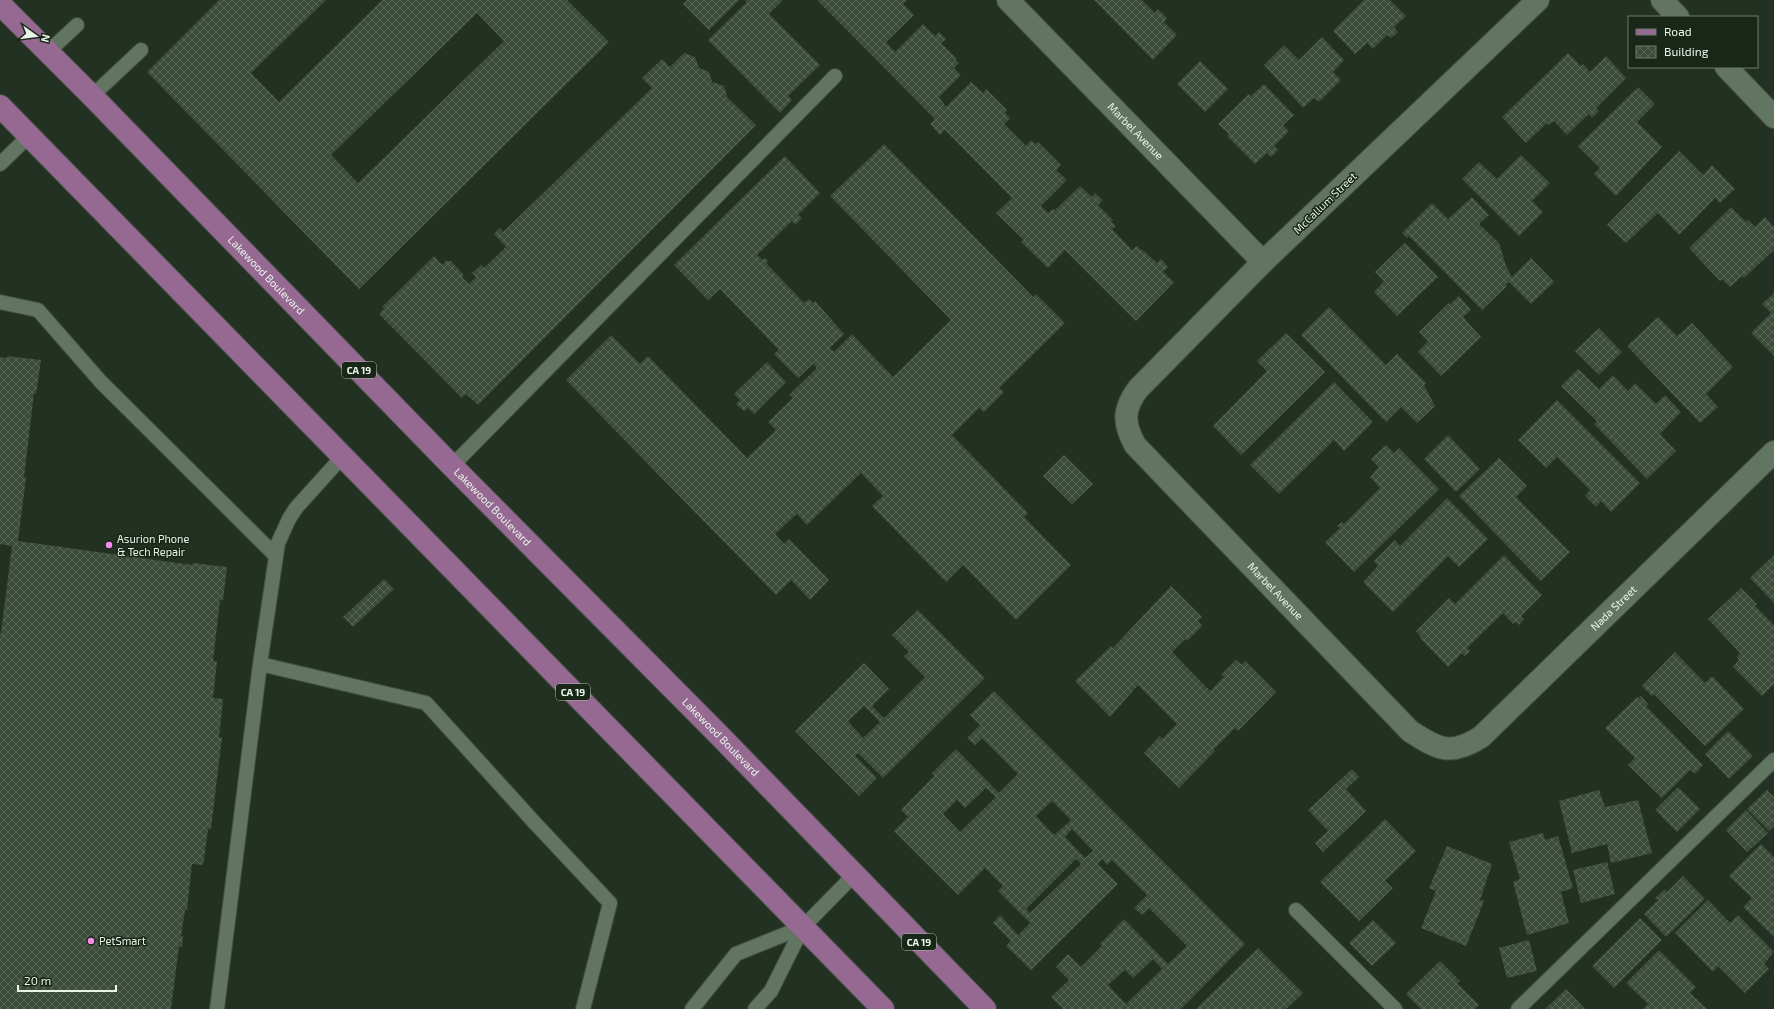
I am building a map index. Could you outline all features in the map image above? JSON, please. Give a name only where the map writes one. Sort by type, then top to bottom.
[{"type":"main road","name":"Lakewood Boulevard","points":[[0,4],[92,96],[452,466],[719,735],[985,1009]]},
{"type":"main road","name":"CA 19","points":[[0,106],[883,1009]]},
{"type":"street","name":"Marbel Avenue","points":[[1008,0],[1263,262]]},
{"type":"street","name":"McCallum Street","points":[[1126,416],[1129,401],[1138,388],[1263,262],[1538,0]]},
{"type":"street","points":[[1662,0],[1677,16]]},
{"type":"street","points":[[1727,68],[1774,117]]},
{"type":"street","name":"Marbel Avenue","points":[[1126,416],[1128,432],[1135,446],[1410,732],[1428,743],[1446,749]]},
{"type":"street","name":"Nada Street","points":[[1446,749],[1466,747],[1481,737],[1774,452]]},
{"type":"lane","points":[[48,52],[77,25]]},
{"type":"lane","points":[[92,96],[141,50]]},
{"type":"lane","points":[[452,466],[835,76]]},
{"type":"lane","points":[[0,164],[29,136]]},
{"type":"lane","points":[[0,302],[38,310],[101,382],[276,556]]},
{"type":"lane","points":[[217,1009],[260,664],[278,544],[288,519],[305,497],[342,457]]},
{"type":"lane","points":[[260,664],[426,703],[533,822],[610,903],[583,1009]]},
{"type":"lane","points":[[1518,1009],[1774,760]]},
{"type":"lane","points":[[755,1009],[771,991],[803,927],[854,875]]},
{"type":"lane","points":[[1296,910],[1395,1009]]},
{"type":"lane","points":[[692,1009],[736,954],[803,927]]},
{"type":"building","points":[[219,0],[326,0],[251,73],[279,102],[382,0],[567,0],[609,42],[359,289],[147,72]],"holes":[[[477,13],[504,41],[358,183],[331,155]]]},
{"type":"building","points":[[687,0],[739,0],[709,30],[683,4]]},
{"type":"building","points":[[745,0],[783,0],[769,14],[820,65],[788,96],[792,100],[780,113],[708,40],[747,2]]},
{"type":"building","points":[[817,0],[907,0],[903,4],[914,15],[886,42],[895,52],[923,24],[935,36],[939,32],[946,39],[941,43],[957,59],[955,60],[959,63],[954,68],[961,75],[939,97],[946,107],[971,82],[983,93],[986,89],[1007,110],[1005,113],[1010,118],[1004,124],[1026,146],[1031,140],[1035,144],[1038,142],[1061,165],[1056,170],[1067,180],[1041,206],[1048,213],[1053,209],[1055,210],[1080,186],[1092,197],[1095,193],[1103,200],[1098,205],[1113,220],[1111,222],[1116,226],[1112,229],[1132,250],[1137,246],[1157,263],[1161,259],[1168,267],[1163,272],[1174,282],[1136,321],[1065,250],[1048,268],[1021,242],[1024,240],[996,213],[1012,198],[945,130],[940,135],[930,124],[935,119]]},
{"type":"building","points":[[1094,0],[1142,0],[1155,13],[1158,9],[1167,18],[1164,22],[1177,35],[1153,60]]},
{"type":"building","points":[[1364,0],[1390,0],[1406,16],[1394,27],[1398,32],[1391,38],[1387,35],[1373,49],[1367,43],[1355,54],[1333,31]]},
{"type":"building","points":[[1322,37],[1344,60],[1333,72],[1341,80],[1319,102],[1314,98],[1303,108],[1264,65],[1284,45],[1299,60]]},
{"type":"building","points":[[684,53],[695,57],[699,68],[709,72],[712,82],[724,86],[727,97],[756,125],[478,405],[466,394],[462,398],[379,314],[384,309],[382,307],[434,256],[442,265],[446,261],[451,261],[463,274],[463,278],[469,284],[476,277],[472,273],[481,265],[484,268],[506,247],[494,234],[500,228],[503,232],[652,88],[642,78],[662,59],[670,67]]},
{"type":"building","points":[[1568,53],[1581,66],[1583,64],[1590,72],[1606,56],[1626,78],[1596,108],[1599,111],[1592,118],[1589,114],[1567,135],[1554,121],[1549,125],[1547,123],[1526,143],[1502,117]]},
{"type":"building","points":[[1200,61],[1228,89],[1205,112],[1177,84]]},
{"type":"building","points":[[1264,84],[1294,115],[1283,125],[1289,131],[1274,146],[1278,150],[1271,157],[1267,153],[1255,164],[1227,136],[1229,134],[1218,124],[1249,94],[1251,96]]},
{"type":"building","points":[[1638,87],[1655,104],[1637,122],[1662,147],[1616,196],[1594,174],[1600,168],[1578,146]]},
{"type":"building","points":[[884,144],[1033,297],[1036,294],[1065,323],[999,388],[1004,392],[984,412],[979,408],[952,435],[1028,513],[1024,517],[1071,565],[1016,620],[963,565],[946,582],[872,506],[883,496],[861,473],[807,525],[797,514],[775,534],[784,544],[789,539],[829,580],[810,600],[791,580],[776,595],[566,380],[611,335],[640,364],[648,356],[747,458],[776,430],[768,422],[793,398],[789,395],[817,368],[813,364],[798,378],[774,354],[779,350],[720,289],[708,300],[674,265],[785,156],[820,193],[798,215],[802,218],[795,225],[792,221],[757,255],[763,260],[765,258],[768,261],[766,263],[804,303],[809,299],[813,303],[815,301],[844,334],[830,348],[834,352],[852,334],[893,377],[951,320],[830,196]]},
{"type":"building","points":[[1679,151],[1703,175],[1712,165],[1735,189],[1720,203],[1715,198],[1679,235],[1658,213],[1626,243],[1607,225]]},
{"type":"building","points":[[1521,155],[1550,183],[1532,201],[1543,212],[1519,236],[1462,179],[1479,162],[1497,179]]},
{"type":"building","points":[[1472,197],[1489,215],[1479,224],[1499,243],[1506,266],[1512,277],[1531,258],[1554,282],[1531,304],[1509,282],[1505,285],[1507,286],[1482,310],[1409,236],[1407,238],[1402,233],[1432,203],[1448,219]]},
{"type":"building","points":[[1731,207],[1746,222],[1748,220],[1755,227],[1765,217],[1774,227],[1774,250],[1744,278],[1742,276],[1730,287],[1722,279],[1720,281],[1689,248]]},
{"type":"building","points":[[1405,243],[1438,277],[1397,316],[1374,292],[1384,281],[1375,272]]},
{"type":"building","points":[[1774,293],[1774,356],[1751,333],[1771,313],[1762,304]]},
{"type":"building","points":[[1459,296],[1471,310],[1463,317],[1481,337],[1441,376],[1418,352],[1428,341],[1419,332],[1449,303],[1450,304]]},
{"type":"building","points":[[1329,307],[1386,365],[1397,354],[1426,383],[1424,385],[1435,406],[1417,423],[1401,407],[1386,422],[1301,335]]},
{"type":"building","points":[[1658,317],[1677,336],[1692,323],[1733,367],[1706,394],[1718,407],[1700,423],[1627,346]]},
{"type":"building","points":[[1599,328],[1622,352],[1599,375],[1575,351]]},
{"type":"building","points":[[1286,333],[1325,372],[1241,455],[1213,426],[1267,371],[1257,361]]},
{"type":"building","points":[[7,356],[41,360],[36,394],[34,393],[18,541],[192,565],[193,563],[227,567],[223,600],[220,600],[213,661],[217,661],[213,698],[223,699],[219,737],[222,737],[211,829],[208,829],[203,865],[192,864],[187,910],[185,910],[181,936],[183,936],[182,947],[179,946],[171,1009],[0,1009],[0,633],[12,546],[0,544],[0,357],[7,358]]},
{"type":"building","points":[[767,362],[786,382],[754,414],[748,408],[744,411],[736,404],[740,400],[734,394]]},
{"type":"building","points":[[1578,369],[1599,389],[1613,375],[1628,391],[1635,383],[1656,404],[1665,395],[1681,412],[1660,434],[1676,451],[1647,479],[1594,424],[1597,421],[1561,386]]},
{"type":"building","points":[[1334,382],[1373,422],[1344,451],[1334,440],[1279,494],[1250,465]]},
{"type":"building","points":[[1557,400],[1640,483],[1611,512],[1601,501],[1596,507],[1585,496],[1590,490],[1557,457],[1546,468],[1518,440]]},
{"type":"building","points":[[1448,435],[1480,469],[1456,492],[1424,459]]},
{"type":"building","points":[[1386,445],[1394,453],[1399,448],[1439,489],[1354,572],[1325,542],[1340,528],[1337,526],[1342,522],[1344,524],[1380,488],[1370,477],[1379,467],[1371,459]]},
{"type":"building","points":[[1064,455],[1093,484],[1072,504],[1043,476]]},
{"type":"building","points":[[1499,458],[1527,486],[1516,497],[1570,552],[1541,581],[1459,496]]},
{"type":"building","points":[[1447,498],[1488,539],[1459,567],[1448,556],[1393,612],[1363,582],[1378,566],[1374,561],[1395,540],[1400,546]]},
{"type":"building","points":[[1504,555],[1542,595],[1521,616],[1524,619],[1519,625],[1516,622],[1513,624],[1503,613],[1467,648],[1470,651],[1465,656],[1462,653],[1448,667],[1420,638],[1421,637],[1416,631],[1449,598],[1455,604]]},
{"type":"building","points":[[1774,555],[1774,603],[1750,578]]},
{"type":"building","points":[[384,579],[394,589],[353,627],[343,617]]},
{"type":"building","points":[[1171,586],[1202,617],[1198,621],[1202,626],[1187,641],[1185,639],[1172,652],[1210,691],[1224,677],[1221,675],[1236,660],[1242,665],[1245,661],[1276,692],[1238,731],[1235,728],[1179,788],[1144,753],[1160,736],[1162,739],[1177,724],[1138,685],[1110,717],[1075,681],[1111,646],[1113,648]]},
{"type":"building","points":[[1741,588],[1757,604],[1755,606],[1774,625],[1774,684],[1762,696],[1733,667],[1739,660],[1737,657],[1740,653],[1708,619]]},
{"type":"building","points":[[918,610],[985,678],[883,778],[858,753],[855,756],[877,778],[859,796],[795,731],[864,663],[889,689],[872,706],[884,718],[925,677],[904,656],[909,652],[892,635]],"holes":[[[864,706],[880,722],[863,738],[848,721]]]},
{"type":"building","points":[[1675,652],[1705,683],[1712,676],[1744,709],[1705,746],[1654,694],[1652,696],[1642,686]]},
{"type":"building","points":[[994,691],[1245,944],[1181,1009],[1063,1009],[1051,997],[1069,980],[1056,967],[1068,954],[1081,967],[1102,946],[1100,944],[1124,919],[1168,964],[1187,946],[1149,908],[1142,915],[1134,908],[1147,895],[1112,860],[1107,865],[1102,859],[1098,864],[1118,884],[1031,970],[1006,946],[1011,941],[993,923],[1000,915],[1018,935],[1030,923],[998,891],[1003,886],[985,868],[958,895],[894,831],[908,817],[901,810],[934,776],[932,773],[956,749],[999,793],[1018,774],[982,738],[975,745],[967,738],[980,725],[970,715]],"holes":[[[986,788],[996,797],[960,832],[943,814],[957,800],[965,808]],[[1052,801],[1071,820],[1054,835],[1036,816]],[[1072,829],[1093,851],[1085,858],[1065,837]],[[1076,859],[1081,864],[1030,913],[1026,909]],[[1153,959],[1162,969],[1126,1004],[1108,985],[1125,970],[1133,978]]]},
{"type":"building","points":[[1641,696],[1648,704],[1646,706],[1703,765],[1695,774],[1690,770],[1662,798],[1628,765],[1635,758],[1605,728],[1637,697],[1639,698]]},
{"type":"building","points":[[1728,731],[1753,756],[1729,779],[1705,754]]},
{"type":"building","points":[[1352,769],[1359,777],[1346,789],[1366,811],[1323,852],[1315,843],[1328,831],[1308,810]]},
{"type":"building","points":[[1678,787],[1700,809],[1677,832],[1655,810]]},
{"type":"building","points":[[1599,790],[1605,807],[1638,800],[1652,853],[1611,863],[1607,844],[1572,853],[1559,801]]},
{"type":"building","points":[[1767,790],[1774,797],[1774,826],[1769,831],[1747,809]]},
{"type":"building","points":[[1746,810],[1768,833],[1747,852],[1726,830]]},
{"type":"building","points":[[1385,819],[1416,851],[1385,881],[1393,888],[1359,921],[1320,882]]},
{"type":"building","points":[[1543,833],[1545,840],[1558,836],[1573,888],[1561,892],[1569,923],[1527,935],[1513,882],[1520,879],[1509,842]]},
{"type":"building","points":[[1761,844],[1774,857],[1774,937],[1743,907],[1752,898],[1729,876]]},
{"type":"building","points":[[1447,846],[1492,864],[1480,900],[1484,901],[1466,946],[1421,928],[1436,891],[1429,888]]},
{"type":"building","points":[[1607,862],[1615,894],[1581,903],[1573,870]]},
{"type":"building","points":[[1683,876],[1705,899],[1666,937],[1644,914],[1658,900],[1655,898],[1665,889],[1667,892]]},
{"type":"building","points":[[1708,900],[1730,923],[1738,915],[1774,952],[1764,964],[1769,969],[1745,993],[1718,966],[1713,972],[1675,933]]},
{"type":"building","points":[[1640,918],[1662,940],[1614,988],[1592,966]]},
{"type":"building","points":[[1373,920],[1396,943],[1372,966],[1349,943]]},
{"type":"building","points":[[1529,940],[1537,971],[1507,978],[1499,948]]},
{"type":"building","points":[[1258,948],[1303,993],[1286,1009],[1196,1009]]},
{"type":"building","points":[[1659,950],[1696,987],[1690,993],[1707,1009],[1643,1009],[1648,1004],[1626,983]]},
{"type":"building","points":[[1440,961],[1460,981],[1457,983],[1479,1005],[1475,1009],[1421,1009],[1406,994]]},
{"type":"building","points":[[1566,989],[1585,1009],[1545,1009]]},
{"type":"place","name":"Asurion Phone & Tech Repair","points":[[109,545]]},
{"type":"place","name":"PetSmart","points":[[91,941]]}]
